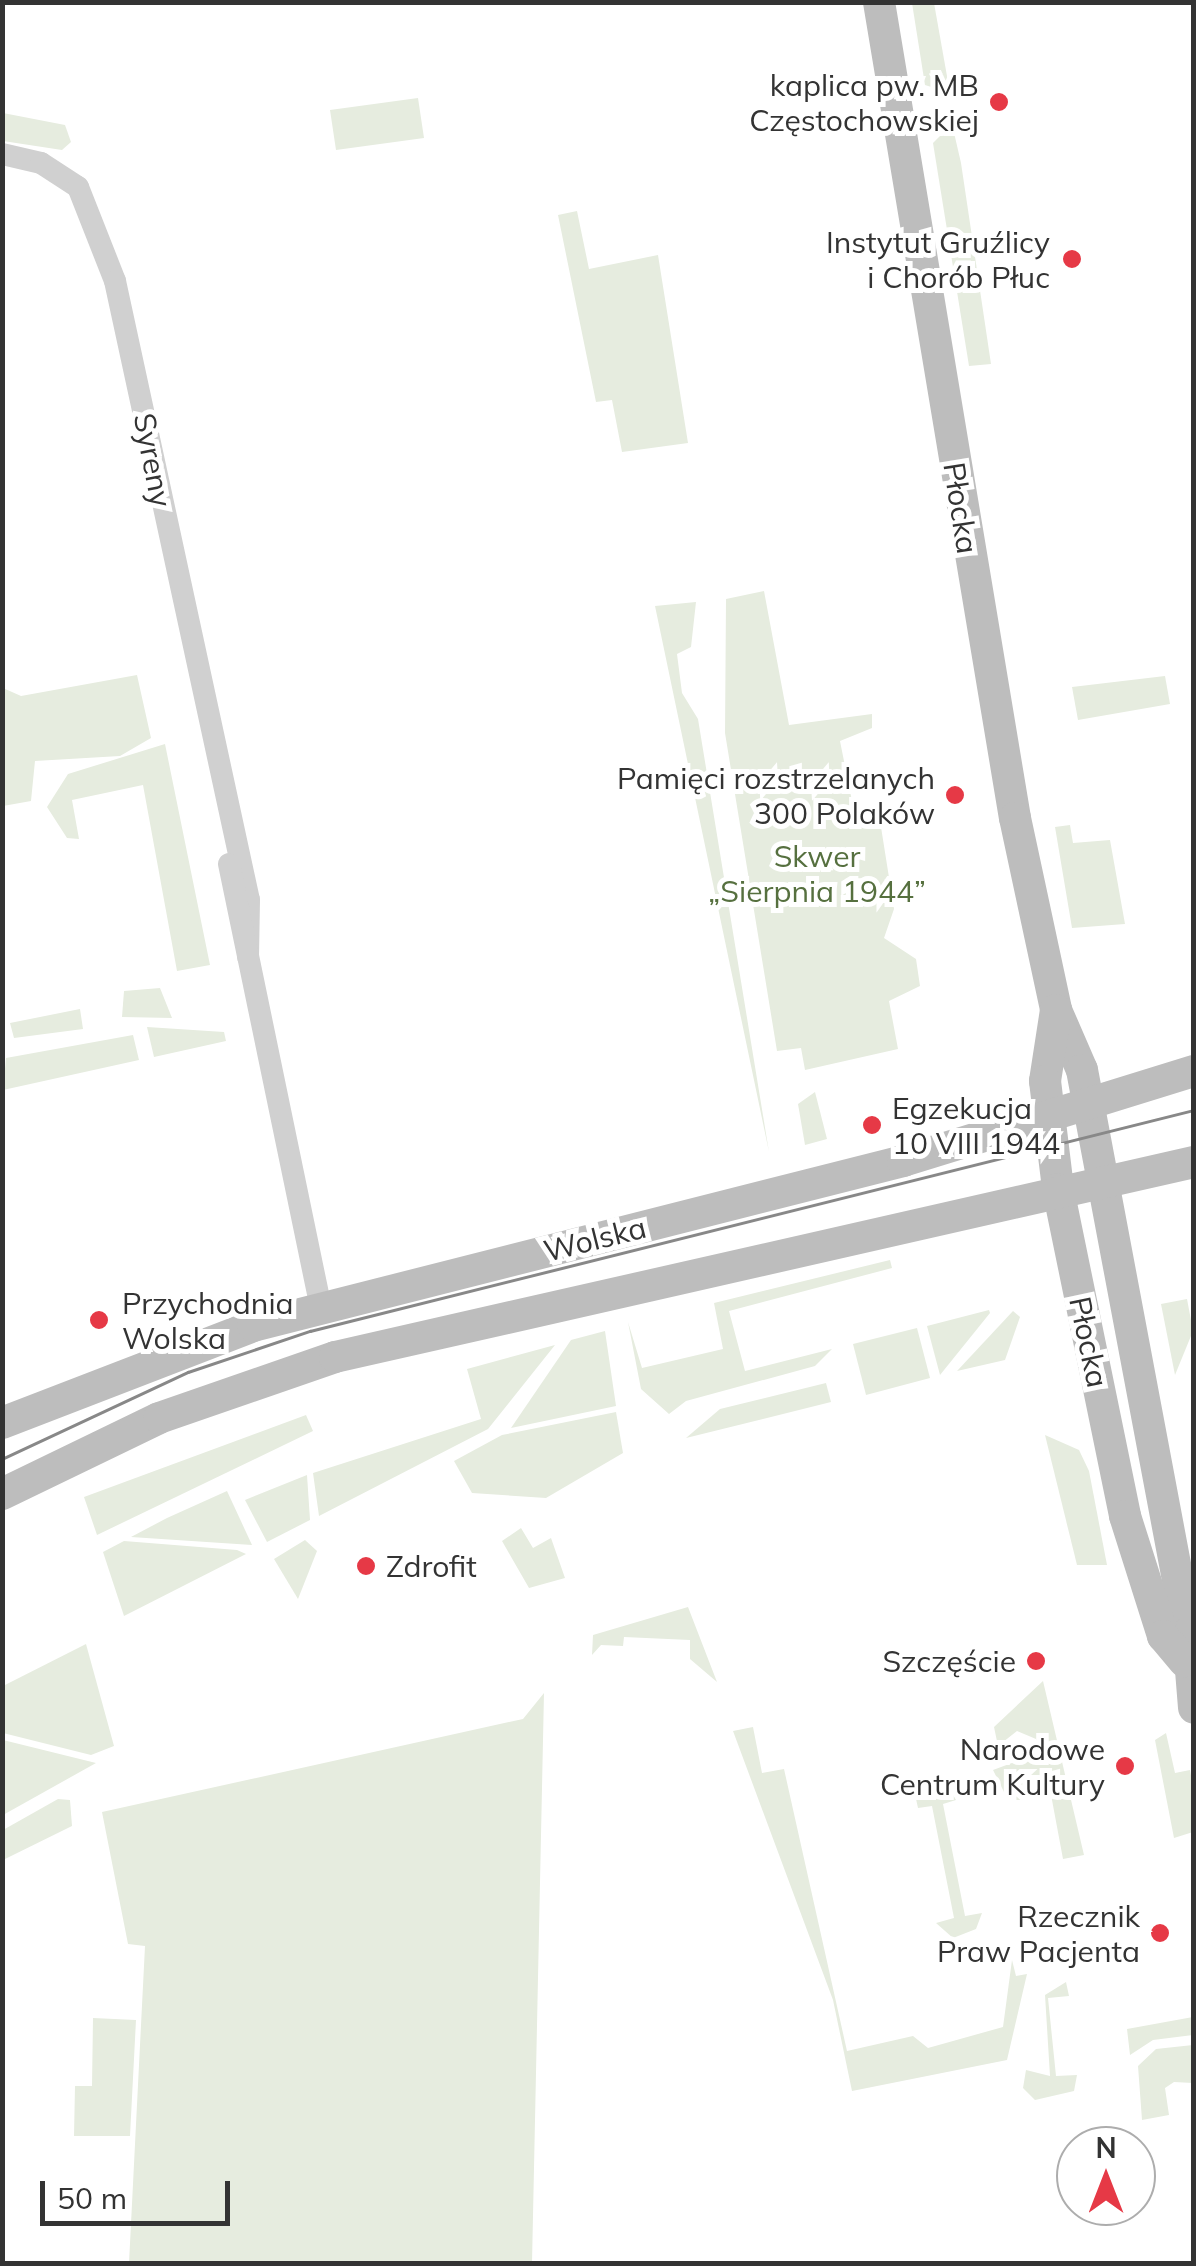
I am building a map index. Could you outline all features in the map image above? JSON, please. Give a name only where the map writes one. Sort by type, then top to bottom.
[{"type":"main road","name":"Płocka","points":[[880,2],[969,560],[1056,1010],[1087,1105],[1097,1182],[1188,1634],[1184,1660],[1194,1708]]},
{"type":"main road","name":"Płocka","points":[[1056,1010],[1048,1119],[1058,1189],[1124,1516],[1163,1636],[1184,1660]]},
{"type":"main road","name":"Wolska","points":[[2,1423],[120,1372],[320,1309],[1048,1119],[1194,1071]]},
{"type":"main road","name":"Wolska","points":[[2,1494],[159,1418],[334,1357],[1058,1189],[1194,1162]]},
{"type":"street","name":"Syreny","points":[[2,154],[41,163],[78,187],[115,281],[227,820],[249,900],[248,957],[320,1309]]},
{"type":"green space","points":[[912,3],[934,3],[950,93],[925,85]]},
{"type":"green space","points":[[418,98],[424,138],[336,150],[330,110]]},
{"type":"green space","points":[[3,113],[65,125],[71,142],[62,150],[3,141]]},
{"type":"green space","points":[[952,124],[991,364],[969,366],[933,143]]},
{"type":"green space","points":[[577,211],[589,269],[658,255],[688,443],[622,452],[612,400],[596,402],[558,215]]},
{"type":"green space","name":"Skwer „Sierpnia 1944”","points":[[764,591],[789,725],[872,714],[872,728],[840,741],[852,801],[881,827],[894,909],[884,938],[916,959],[920,986],[889,1001],[898,1049],[805,1070],[801,1048],[777,1051],[725,733],[726,599]]},
{"type":"green space","points":[[696,602],[691,647],[677,654],[682,693],[698,719],[769,1152],[655,606]]},
{"type":"green space","points":[[137,675],[151,738],[120,756],[35,761],[31,801],[3,806],[3,688],[21,696]]},
{"type":"green space","points":[[1165,676],[1170,704],[1078,720],[1072,687]]},
{"type":"green space","points":[[165,744],[210,965],[177,971],[143,785],[72,800],[79,839],[67,838],[47,807],[68,774]]},
{"type":"green space","points":[[1070,825],[1073,843],[1110,840],[1125,924],[1072,928],[1055,827]]},
{"type":"green space","points":[[160,988],[172,1018],[122,1017],[124,991]]},
{"type":"green space","points":[[80,1009],[83,1029],[14,1038],[10,1023]]},
{"type":"green space","points":[[147,1027],[224,1032],[226,1041],[154,1057]]},
{"type":"green space","points":[[133,1035],[139,1060],[3,1090],[6,1058]]},
{"type":"green space","points":[[815,1092],[827,1139],[805,1145],[798,1104]]},
{"type":"green space","points":[[890,1260],[892,1268],[729,1311],[745,1371],[832,1349],[815,1366],[686,1401],[669,1414],[641,1389],[628,1322],[642,1368],[723,1349],[714,1303]]},
{"type":"green space","points":[[1187,1299],[1193,1331],[1175,1375],[1161,1304]]},
{"type":"green space","points":[[989,1310],[990,1313],[940,1375],[927,1326]]},
{"type":"green space","points":[[1013,1311],[1020,1317],[1005,1360],[957,1371]]},
{"type":"green space","points":[[917,1328],[930,1378],[866,1395],[853,1344]]},
{"type":"green space","points":[[605,1331],[616,1406],[511,1428],[571,1340]]},
{"type":"green space","points":[[555,1345],[488,1429],[319,1516],[313,1473],[481,1419],[467,1369]]},
{"type":"green space","points":[[826,1383],[831,1402],[686,1438],[720,1409]]},
{"type":"green space","points":[[616,1412],[623,1453],[546,1498],[472,1493],[454,1461],[502,1435]]},
{"type":"green space","points":[[306,1415],[313,1431],[97,1535],[84,1497]]},
{"type":"green space","points":[[1045,1435],[1079,1450],[1089,1471],[1107,1565],[1077,1565]]},
{"type":"green space","points":[[307,1475],[310,1520],[267,1542],[245,1500]]},
{"type":"green space","points":[[227,1491],[252,1545],[131,1537],[167,1518]]},
{"type":"green space","points":[[521,1528],[533,1548],[551,1538],[565,1578],[529,1588],[502,1541]]},
{"type":"green space","points":[[305,1540],[317,1551],[298,1599],[274,1559]]},
{"type":"green space","points":[[124,1541],[237,1550],[246,1554],[124,1616],[103,1552]]},
{"type":"green space","points":[[688,1607],[717,1682],[690,1659],[690,1640],[624,1637],[623,1646],[601,1645],[592,1655],[593,1635]]},
{"type":"green space","points":[[86,1644],[114,1746],[91,1755],[3,1733],[3,1686]]},
{"type":"green space","points":[[1043,1681],[1084,1855],[1063,1859],[1052,1800],[1008,1800],[993,1770],[1039,1753],[1036,1739],[1017,1731],[998,1746],[994,1727]]},
{"type":"green space","points":[[544,1693],[532,2263],[129,2263],[145,1946],[128,1944],[102,1812],[523,1719]]},
{"type":"green space","points":[[753,1727],[762,1773],[784,1769],[847,2051],[913,2036],[928,2048],[1003,2027],[1012,1960],[1016,1976],[1027,1974],[1007,2060],[852,2091],[833,2000],[733,1731]]},
{"type":"green space","points":[[1166,1733],[1175,1773],[1190,1770],[1193,1786],[1193,1832],[1174,1838],[1155,1740]]},
{"type":"green space","points":[[3,1740],[96,1763],[3,1815]]},
{"type":"green space","points":[[943,1777],[956,1800],[943,1804],[965,1916],[982,1913],[976,1929],[953,1938],[936,1923],[954,1918],[932,1806],[918,1808],[914,1790]]},
{"type":"green space","points":[[58,1799],[70,1800],[72,1826],[3,1860],[3,1830]]},
{"type":"green space","points":[[1066,1982],[1069,1996],[1048,1998],[1056,2076],[1077,2075],[1074,2091],[1035,2100],[1023,2088],[1026,2070],[1050,2076],[1045,1995]]},
{"type":"green space","points":[[1193,2017],[1193,2035],[1153,2040],[1130,2055],[1127,2029]]},
{"type":"green space","points":[[93,2018],[136,2020],[130,2136],[74,2136],[75,2086],[92,2086]]},
{"type":"green space","points":[[1193,2045],[1193,2083],[1174,2082],[1165,2088],[1169,2115],[1142,2120],[1138,2066],[1156,2049]]},
{"type":"tram line","points":[[2,1459],[188,1372],[310,1331],[1194,1110]]},
{"type":"place","name":"kaplica pw. MB Częstochowskiej","points":[[999,102]]},
{"type":"place","name":"Instytut Gruźlicy i Chorób Płuc","points":[[1072,259]]},
{"type":"place","name":"Pamięci rozstrzelanych 300 Polaków","points":[[955,795]]},
{"type":"place","name":"Egzekucja 10 VIII 1944","points":[[872,1125]]},
{"type":"place","name":"Przychodnia Wolska","points":[[99,1320]]},
{"type":"place","name":"Zdrofit","points":[[366,1566]]},
{"type":"place","name":"Szczęście","points":[[1036,1661]]},
{"type":"place","name":"Narodowe Centrum Kultury","points":[[1125,1766]]},
{"type":"place","name":"Rzecznik Praw Pacjenta","points":[[1160,1933]]}]
